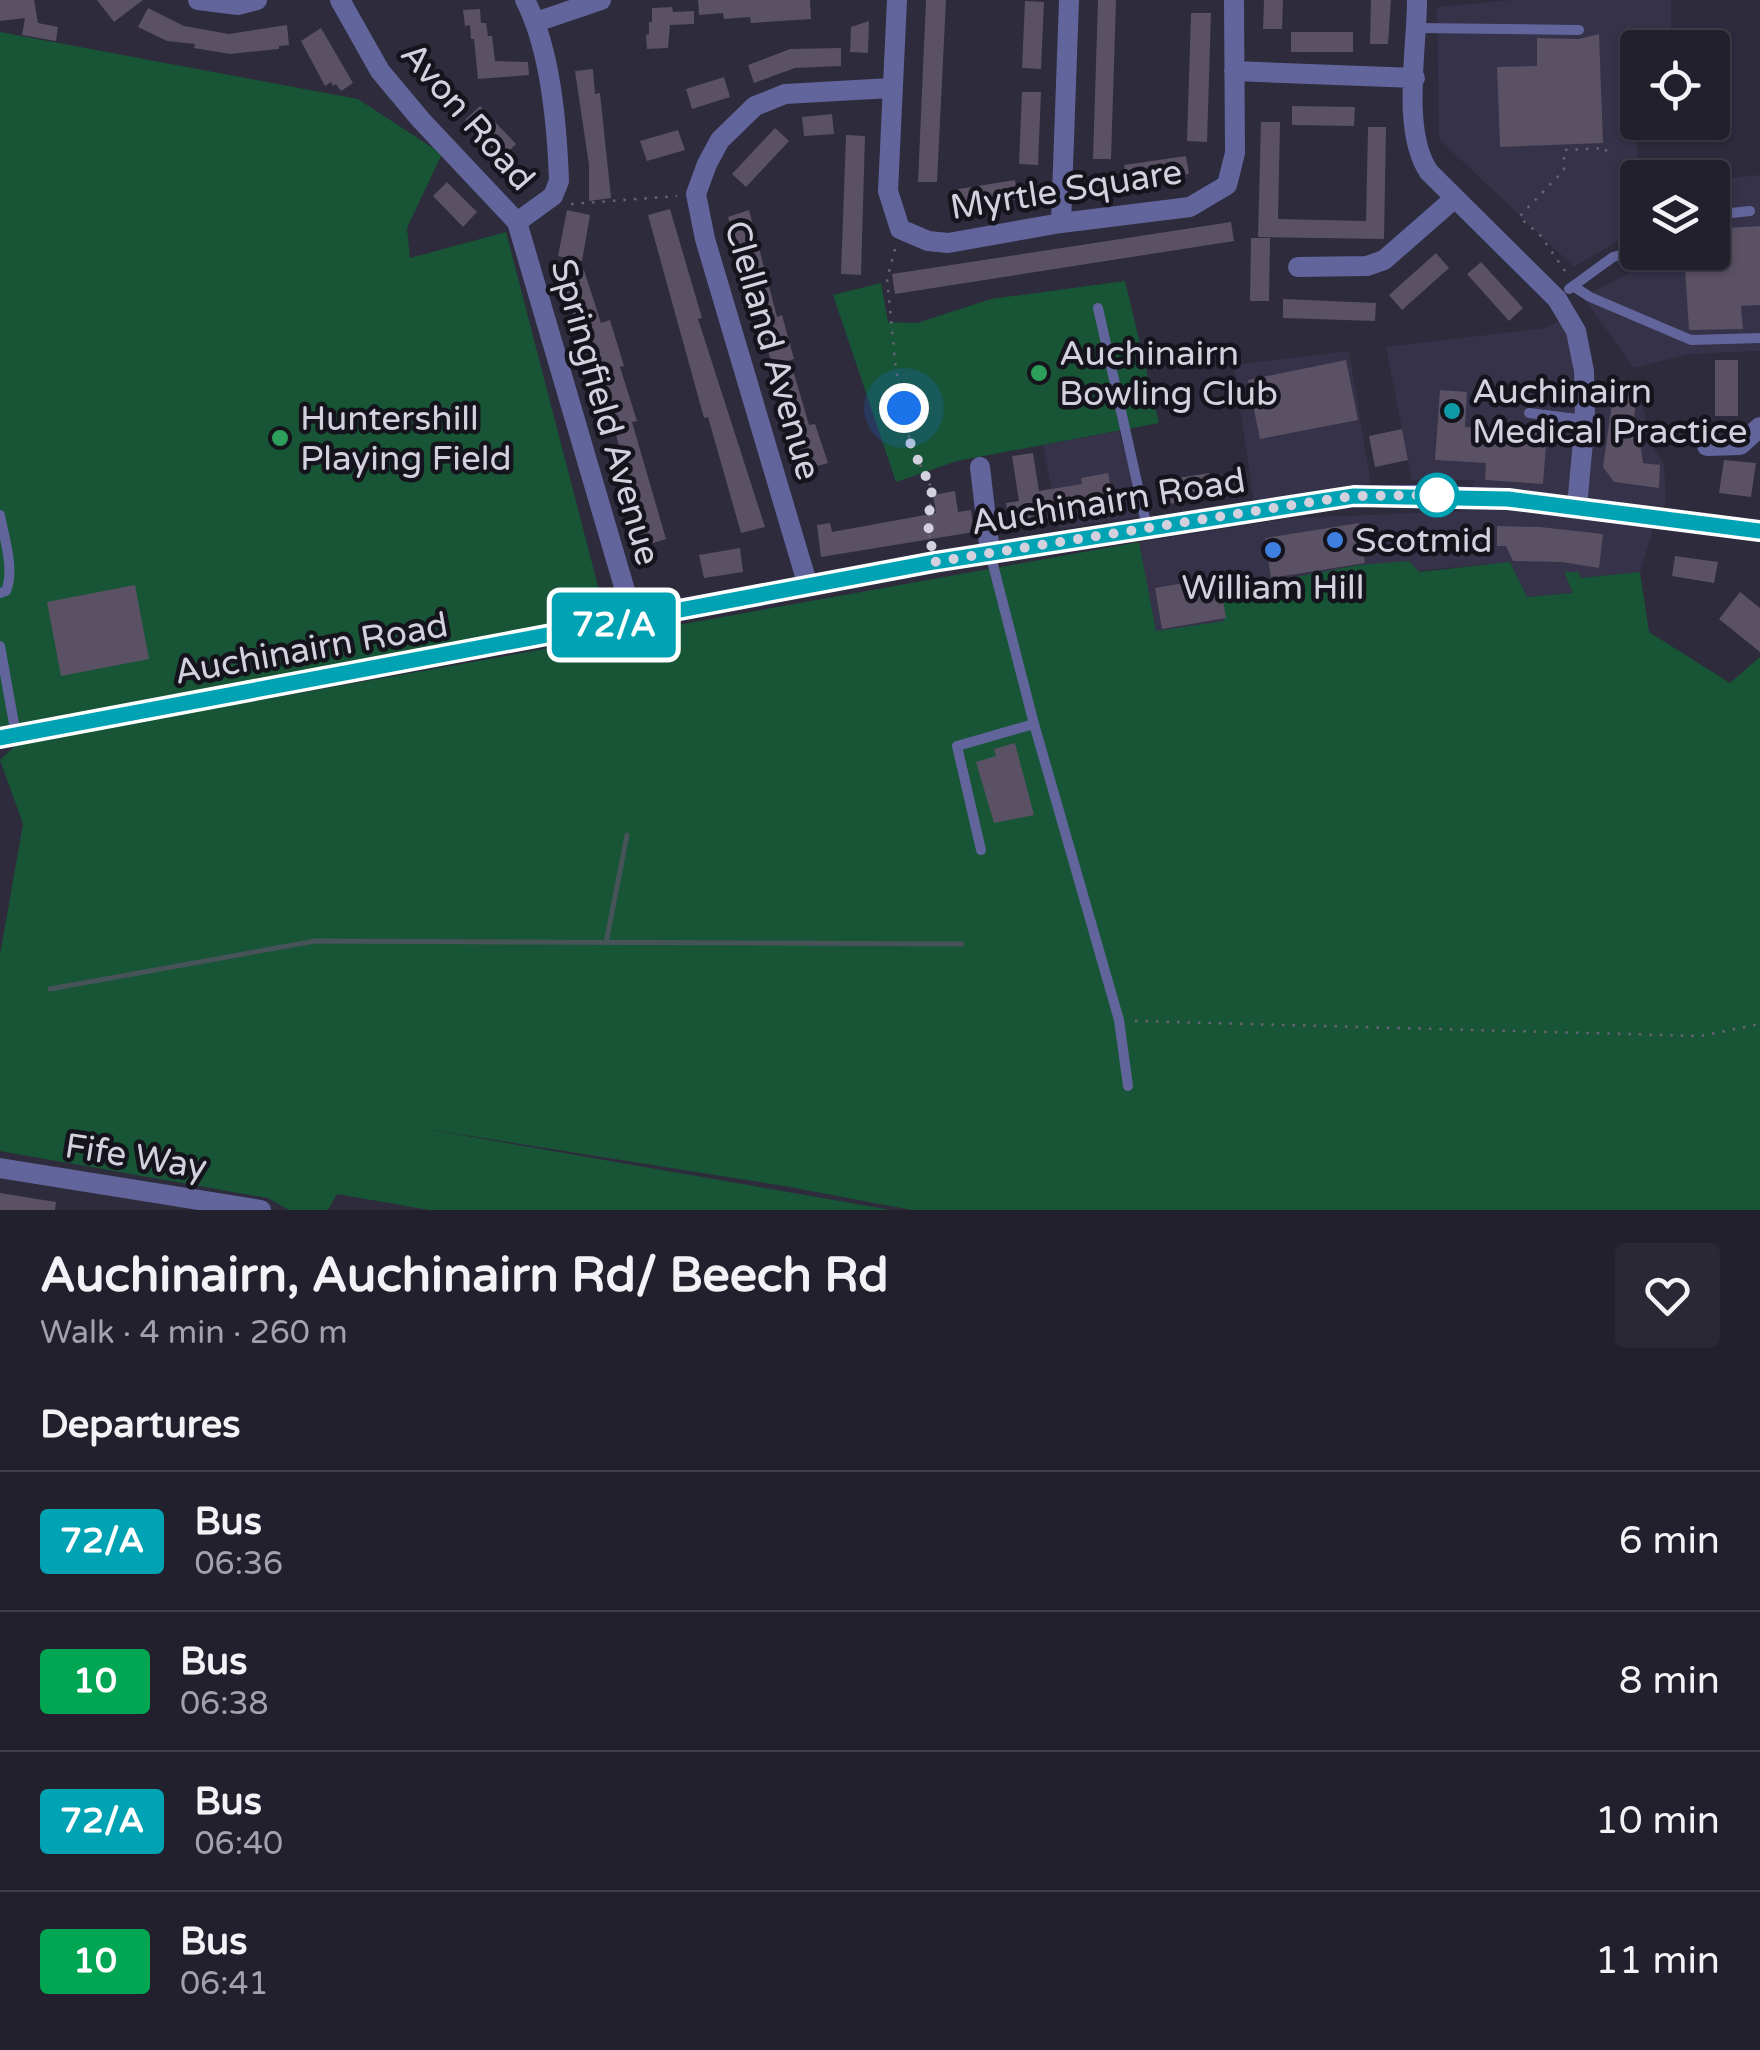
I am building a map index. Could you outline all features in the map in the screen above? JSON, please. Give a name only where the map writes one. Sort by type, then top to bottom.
[{"type":"main road","name":"Auchinairn Road","points":[[8,736],[990,552],[1354,496],[1448,496],[1578,506],[1760,532]]},
{"type":"street","points":[[198,0],[238,5],[256,0]]},
{"type":"street","name":"Avon Road","points":[[340,0],[380,71],[517,222]]},
{"type":"street","points":[[517,222],[553,196],[559,181],[544,49],[525,0]]},
{"type":"street","points":[[536,22],[601,0]]},
{"type":"street","points":[[897,0],[888,191],[900,228]]},
{"type":"street","points":[[1061,223],[1069,0]]},
{"type":"street","name":"Myrtle Square","points":[[900,228],[928,241],[948,243],[1061,223],[1190,207],[1226,185],[1235,153],[1234,0]]},
{"type":"street","points":[[1417,0],[1416,146],[1429,172],[1455,198],[1569,290],[1582,350],[1584,420],[1578,506]]},
{"type":"street","points":[[1234,70],[1414,78]]},
{"type":"street","name":"Clelland Avenue","points":[[808,586],[705,239],[696,194],[720,140],[755,106],[785,94],[890,88]]},
{"type":"street","points":[[1298,267],[1367,266],[1384,260],[1455,198]]},
{"type":"street","name":"Springfield Avenue","points":[[517,222],[634,621]]},
{"type":"street","points":[[1707,446],[1740,445],[1760,427]]},
{"type":"street","points":[[980,466],[990,552]]},
{"type":"street","name":"Fife Way","points":[[0,1168],[261,1210]]},
{"type":"lane","points":[[1417,28],[1579,30]]},
{"type":"lane","points":[[1730,213],[1750,211]]},
{"type":"lane","points":[[1569,290],[1620,256]]},
{"type":"lane","points":[[1569,290],[1691,340],[1760,338]]},
{"type":"lane","points":[[1098,308],[1147,528]]},
{"type":"lane","points":[[1528,412],[1584,420]]},
{"type":"lane","points":[[0,516],[10,572],[6,591],[0,593]]},
{"type":"lane","points":[[990,552],[1034,724],[1119,1020],[1128,1086]]},
{"type":"lane","points":[[0,646],[8,736]]},
{"type":"lane","points":[[981,850],[957,746],[1034,724]]},
{"type":"path","points":[[1569,290],[1540,235],[1519,218],[1564,170],[1564,150],[1606,148],[1606,154]]},
{"type":"path","points":[[539,207],[696,194]]},
{"type":"path","points":[[900,228],[887,280],[896,370],[911,446],[932,489],[928,524],[934,562]]},
{"type":"path","points":[[1119,1020],[1701,1036],[1760,1024]]},
{"type":"shaded area","points":[[1512,0],[1671,0],[1671,30],[1620,30],[1620,140],[1637,140],[1637,160],[1620,160],[1620,240],[1574,267],[1439,139],[1437,7]]},
{"type":"shaded area","points":[[1760,175],[1760,351],[1690,354],[1634,368],[1583,297],[1635,270],[1730,270],[1731,178]]},
{"type":"shaded area","points":[[1566,318],[1575,383],[1638,388],[1652,445],[1664,464],[1666,502],[1640,572],[1580,578],[1564,573],[1573,593],[1527,597],[1510,562],[1232,589],[1225,621],[1155,632],[1139,542],[1292,518],[1466,511],[1474,480],[1412,480],[1386,347],[1545,328]]},
{"type":"shaded area","points":[[1349,351],[1371,484],[1254,503],[1234,365]]},
{"type":"shaded area","points":[[1119,431],[1141,516],[1059,529],[1043,445]]},
{"type":"green space","name":"Huntershill Playing Field","points":[[0,32],[358,99],[442,154],[407,228],[410,258],[506,232],[606,617],[0,728]]},
{"type":"green space","name":"Auchinairn Bowling Club","points":[[1125,281],[1159,423],[957,461],[896,482],[833,295],[881,283],[888,322],[917,323],[991,299]]},
{"type":"green space","points":[[1139,542],[1156,631],[1224,621],[1222,597],[1232,595],[1232,589],[1359,565],[1409,561],[1419,572],[1510,562],[1527,597],[1573,593],[1564,572],[1579,572],[1580,578],[1640,572],[1649,632],[1730,683],[1760,657],[1760,1210],[912,1210],[421,1128],[891,1210],[429,1210],[337,1194],[328,1210],[289,1210],[268,1198],[0,1151],[0,955],[23,824],[0,760],[17,744]]},
{"type":"building","points":[[0,0],[34,0],[38,23],[58,27],[56,41],[22,35],[25,18],[0,21]]},
{"type":"building","points":[[97,0],[143,0],[114,22]]},
{"type":"building","points":[[698,0],[810,0],[811,19],[751,23],[750,17],[724,19],[723,13],[699,15]]},
{"type":"building","points":[[926,0],[946,0],[937,182],[918,182]]},
{"type":"building","points":[[1098,0],[1116,0],[1111,159],[1093,159]]},
{"type":"building","points":[[1264,0],[1283,0],[1282,29],[1263,29]]},
{"type":"building","points":[[1371,0],[1391,0],[1388,44],[1370,44]]},
{"type":"building","points":[[1025,1],[1044,2],[1041,69],[1022,68]]},
{"type":"building","points":[[672,7],[673,12],[694,11],[694,24],[670,25],[668,48],[647,49],[652,8]]},
{"type":"building","points":[[148,8],[184,26],[229,34],[287,25],[289,45],[230,54],[167,41],[138,27]]},
{"type":"building","points":[[480,9],[481,23],[486,23],[488,36],[492,36],[495,61],[528,62],[529,75],[478,79],[474,39],[470,25],[465,26],[463,10]]},
{"type":"building","points":[[1191,13],[1211,13],[1207,142],[1187,141]]},
{"type":"building","points":[[869,21],[868,53],[850,52],[851,27]]},
{"type":"building","points":[[321,28],[353,83],[341,91],[331,82],[325,86],[301,41]]},
{"type":"building","points":[[1291,32],[1353,32],[1353,52],[1291,52]]},
{"type":"building","points":[[1599,34],[1603,143],[1500,147],[1497,67],[1537,66],[1537,38],[1579,39]]},
{"type":"building","points":[[841,48],[841,66],[795,68],[754,83],[748,65],[790,49]]},
{"type":"building","points":[[593,69],[595,94],[600,93],[611,198],[589,201],[589,165],[575,71]]},
{"type":"building","points":[[724,77],[730,97],[692,109],[686,89]]},
{"type":"building","points":[[1022,92],[1041,92],[1038,165],[1019,164]]},
{"type":"building","points":[[480,106],[516,144],[502,158],[487,147],[465,120]]},
{"type":"building","points":[[1292,106],[1355,107],[1354,126],[1292,125]]},
{"type":"building","points":[[832,114],[834,134],[804,136],[802,117]]},
{"type":"building","points":[[1261,122],[1280,122],[1278,219],[1366,221],[1368,127],[1386,127],[1384,239],[1258,237]]},
{"type":"building","points":[[775,128],[789,141],[746,187],[732,174]]},
{"type":"building","points":[[678,130],[685,150],[647,161],[640,141]]},
{"type":"building","points":[[846,135],[865,136],[861,275],[841,274]]},
{"type":"building","points":[[1186,156],[1189,174],[1127,184],[1124,165]]},
{"type":"building","points":[[1015,180],[1018,199],[956,208],[953,190]]},
{"type":"building","points":[[447,182],[477,212],[463,227],[433,196]]},
{"type":"building","points":[[670,209],[702,318],[698,319],[765,527],[741,533],[708,417],[704,418],[648,215]]},
{"type":"building","points":[[567,210],[590,215],[582,261],[558,256]]},
{"type":"building","points":[[749,210],[777,317],[782,315],[809,425],[815,424],[828,463],[806,469],[790,417],[784,419],[772,379],[776,378],[755,307],[752,309],[728,217]]},
{"type":"building","points":[[1231,222],[1234,241],[895,294],[892,274]]},
{"type":"building","points":[[1760,226],[1760,305],[1741,306],[1743,329],[1689,330],[1685,270],[1730,270],[1730,228]]},
{"type":"building","points":[[1251,238],[1270,238],[1269,301],[1250,301]]},
{"type":"building","points":[[1436,253],[1449,268],[1402,310],[1389,295]]},
{"type":"building","points":[[1481,262],[1523,308],[1509,321],[1467,274]]},
{"type":"building","points":[[584,270],[601,323],[610,320],[637,421],[632,422],[666,539],[644,546],[586,318],[575,322],[562,278]]},
{"type":"building","points":[[1283,299],[1376,303],[1375,321],[1283,318]]},
{"type":"building","points":[[1346,360],[1358,420],[1260,439],[1248,380]]},
{"type":"building","points":[[1715,360],[1738,360],[1738,416],[1715,416]]},
{"type":"building","points":[[1440,390],[1467,392],[1465,427],[1547,432],[1543,484],[1485,480],[1486,463],[1435,460]]},
{"type":"building","points":[[1613,396],[1636,397],[1634,421],[1643,463],[1660,465],[1659,488],[1614,482],[1603,467]]},
{"type":"building","points":[[1402,429],[1408,460],[1375,467],[1369,436]]},
{"type":"building","points":[[1033,453],[1039,491],[1082,484],[1081,478],[1108,473],[1115,507],[1010,525],[1006,503],[1019,501],[1012,456]]},
{"type":"building","points":[[1724,460],[1756,463],[1751,497],[1719,493]]},
{"type":"building","points":[[1209,473],[1212,497],[1163,505],[1159,481]]},
{"type":"building","points":[[955,491],[958,512],[971,510],[974,532],[821,557],[817,525],[830,523],[832,532],[936,513],[933,495]]},
{"type":"building","points":[[1359,523],[1365,563],[1271,578],[1265,538]]},
{"type":"building","points":[[1497,526],[1603,534],[1599,568],[1513,561],[1506,546],[1497,546]]},
{"type":"building","points":[[740,548],[743,572],[704,578],[699,555]]},
{"type":"building","points":[[1675,556],[1718,562],[1714,583],[1672,576]]},
{"type":"building","points":[[1219,577],[1226,618],[1162,629],[1155,588]]},
{"type":"building","points":[[135,585],[149,659],[61,676],[47,602]]},
{"type":"building","points":[[1740,592],[1760,608],[1760,652],[1719,619]]},
{"type":"building","points":[[1015,743],[1034,815],[994,823],[976,762],[996,756],[994,749]]},
{"type":"building","points":[[0,1193],[56,1202],[55,1210],[0,1210]]},
{"type":"waterway","points":[[606,943],[627,835]]},
{"type":"waterway","points":[[50,989],[315,941],[962,944]]},
{"type":"bus line","name":"72/A","points":[[0,738],[934,562],[1354,496],[1508,499],[1760,531]]},
{"type":"place","name":"Auchinairn Bowling Club","points":[[1039,373]]},
{"type":"place","name":"Auchinairn Medical Practice","points":[[1452,411]]},
{"type":"place","name":"Huntershill Playing Field","points":[[280,438]]},
{"type":"place","name":"Scotmid","points":[[1335,540]]},
{"type":"place","name":"William Hill","points":[[1273,550]]},
{"type":"route","points":[[904,408],[911,446],[932,489],[928,524],[934,562],[1354,496],[1437,495]]}]
